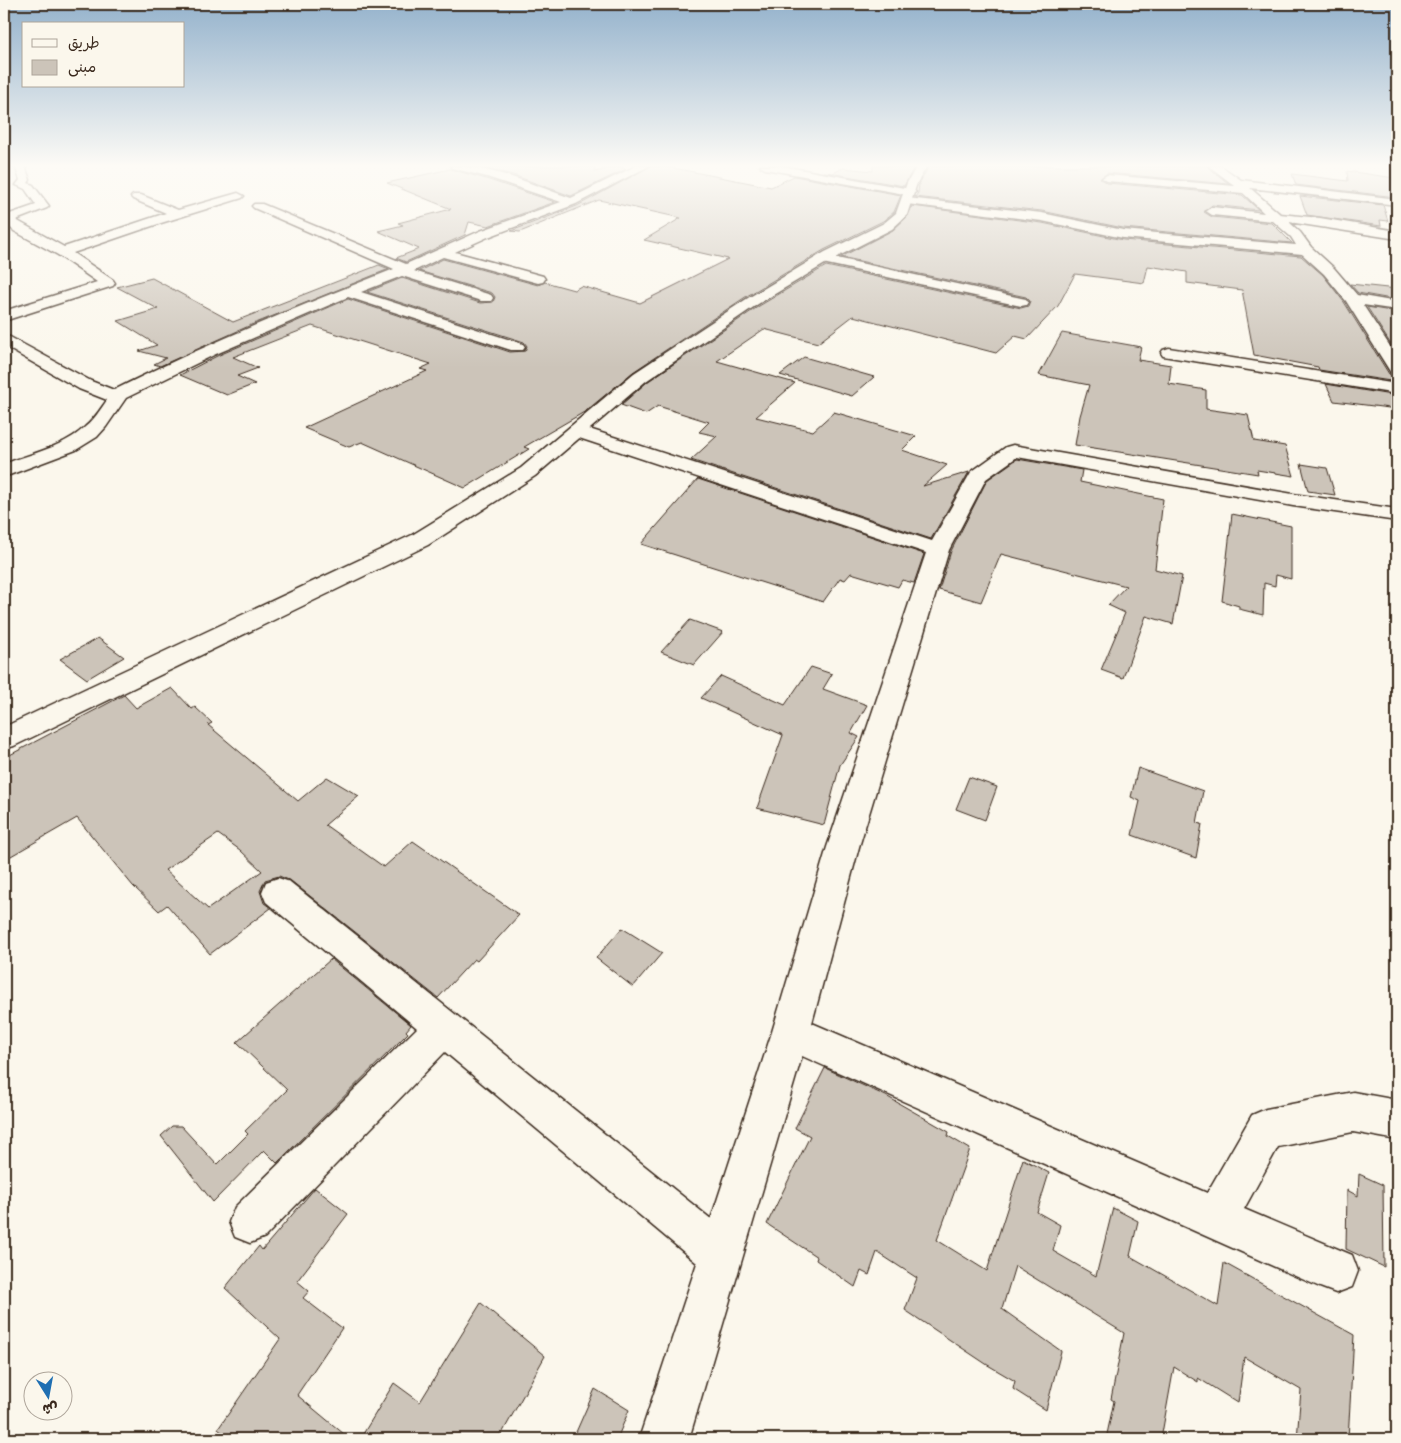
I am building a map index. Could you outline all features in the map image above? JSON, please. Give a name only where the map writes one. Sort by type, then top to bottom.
[{"type":"street","points":[[4,316],[108,283],[63,252],[28,233]]},
{"type":"street","points":[[63,252],[119,233]]},
{"type":"street","points":[[320,233],[403,270],[486,298]]},
{"type":"street","points":[[4,471],[69,446],[90,434],[120,394],[210,351],[486,233]]},
{"type":"street","points":[[4,739],[420,540],[528,472],[640,377],[753,301],[823,259],[874,233]]},
{"type":"street","points":[[1120,233],[1306,250]]},
{"type":"street","points":[[1294,233],[1306,250],[1329,270],[1352,299],[1397,369]]},
{"type":"street","points":[[442,253],[538,279]]},
{"type":"street","points":[[823,259],[1021,302]]},
{"type":"street","points":[[348,292],[517,347]]},
{"type":"street","points":[[1352,299],[1397,306]]},
{"type":"street","points":[[4,340],[85,385],[117,398]]},
{"type":"street","points":[[1169,353],[1397,389]]},
{"type":"street","points":[[577,431],[938,550]]},
{"type":"street","points":[[664,1439],[791,1032],[843,847],[938,550],[978,476],[1013,451],[1293,500],[1397,515]]},
{"type":"street","points":[[278,892],[721,1255]]},
{"type":"street","points":[[250,1222],[444,1027]]},
{"type":"street","points":[[791,1032],[1336,1271]]},
{"type":"street","points":[[1216,1218],[1266,1129],[1353,1112],[1397,1120]]},
{"type":"building","points":[[383,233],[466,233],[406,262],[396,258],[419,249]]},
{"type":"building","points":[[655,233],[858,233],[824,250],[747,296],[633,372],[586,411],[524,447],[529,449],[465,488],[362,442],[349,447],[304,428],[427,371],[420,369],[431,364],[312,326],[233,357],[258,368],[237,376],[255,384],[227,395],[180,375],[217,356],[348,299],[510,352],[525,351],[527,346],[524,342],[367,292],[402,278],[480,303],[493,302],[495,297],[492,293],[419,271],[443,259],[538,285],[545,282],[574,290],[581,286],[640,303],[728,259],[644,240]]},
{"type":"building","points":[[887,233],[1091,233],[1123,240],[1301,256],[1323,275],[1344,302],[1389,374],[1397,376],[1397,382],[1319,370],[1318,367],[1254,355],[1242,290],[1187,283],[1187,272],[1148,266],[1144,283],[1075,274],[1058,306],[1027,339],[1015,336],[996,353],[853,316],[818,343],[764,329],[717,361],[795,383],[756,417],[813,431],[834,412],[916,436],[902,450],[947,465],[923,486],[969,472],[931,539],[691,460],[717,436],[699,432],[709,422],[658,406],[646,414],[621,405],[647,382],[759,306],[826,266],[1021,308],[1028,306],[1030,301],[1026,297],[841,257]]},
{"type":"building","points":[[1183,233],[1282,233],[1292,243]]},
{"type":"building","points":[[379,265],[389,269],[251,325],[160,366],[154,364],[166,358],[139,351],[157,345],[118,321],[158,309],[117,287],[152,278],[233,322]]},
{"type":"building","points":[[1350,284],[1397,289],[1397,300],[1358,293]]},
{"type":"building","points":[[1367,307],[1397,312],[1397,354]]},
{"type":"building","points":[[1062,333],[1141,347],[1138,360],[1171,365],[1169,384],[1206,390],[1206,409],[1248,415],[1254,441],[1285,446],[1294,476],[1257,470],[1258,474],[1075,445],[1080,416],[1089,385],[1039,375]]},
{"type":"building","points":[[804,357],[874,377],[852,396],[780,375]]},
{"type":"building","points":[[1326,384],[1397,396],[1397,409],[1334,401]]},
{"type":"building","points":[[1017,459],[1082,470],[1080,482],[1163,499],[1155,569],[1182,576],[1173,624],[1146,616],[1123,678],[1101,670],[1125,613],[1108,605],[1126,586],[1001,554],[981,602],[939,590],[951,551],[987,480]]},
{"type":"building","points":[[1301,464],[1327,468],[1335,495],[1308,491]]},
{"type":"building","points":[[698,479],[924,554],[914,583],[902,580],[898,587],[851,573],[845,580],[840,578],[823,602],[641,544]]},
{"type":"building","points":[[1232,514],[1291,526],[1291,579],[1276,575],[1275,586],[1264,583],[1263,615],[1239,609],[1239,606],[1222,601]]},
{"type":"building","points":[[690,620],[723,632],[694,665],[661,652]]},
{"type":"building","points":[[98,638],[124,657],[87,679],[60,659]]},
{"type":"building","points":[[811,667],[832,674],[823,689],[867,705],[851,733],[859,737],[840,765],[824,825],[757,808],[783,735],[701,698],[721,676],[785,705]]},
{"type":"building","points":[[172,688],[192,709],[195,707],[212,723],[208,725],[298,801],[327,777],[359,796],[325,825],[384,867],[413,841],[519,915],[477,961],[474,959],[438,998],[291,881],[279,876],[265,880],[260,891],[264,903],[271,908],[210,954],[167,905],[159,911],[133,886],[77,818],[4,860],[4,758],[124,695],[136,708]],"holes":[[[218,834],[240,850],[262,871],[208,909],[165,870]]]},
{"type":"building","points":[[1138,768],[1203,791],[1197,823],[1202,824],[1196,858],[1132,835],[1140,801],[1131,797]]},
{"type":"building","points":[[969,777],[997,787],[985,820],[956,809]]},
{"type":"building","points":[[622,928],[662,953],[633,987],[596,958]]},
{"type":"building","points":[[331,959],[411,1025],[406,1031],[408,1033],[277,1163],[264,1150],[213,1202],[161,1136],[172,1126],[181,1126],[217,1165],[248,1134],[245,1131],[287,1090],[237,1042]]},
{"type":"building","points":[[825,1068],[886,1096],[949,1132],[948,1136],[970,1149],[937,1240],[987,1271],[1023,1159],[1049,1173],[1037,1212],[1060,1225],[1053,1251],[1096,1276],[1113,1208],[1138,1221],[1130,1256],[1218,1306],[1224,1263],[1354,1335],[1348,1439],[1297,1439],[1301,1390],[1244,1357],[1238,1403],[1198,1378],[1198,1382],[1174,1367],[1161,1439],[1106,1439],[1114,1401],[1111,1399],[1124,1333],[1015,1266],[1002,1309],[1061,1351],[1046,1410],[1013,1389],[1015,1381],[905,1310],[917,1278],[877,1252],[869,1275],[861,1271],[855,1287],[816,1260],[817,1257],[767,1224],[810,1136],[795,1128]]},
{"type":"building","points":[[1359,1174],[1383,1185],[1384,1267],[1346,1249],[1347,1190],[1358,1196]]},
{"type":"building","points":[[315,1188],[348,1214],[297,1281],[309,1291],[303,1298],[342,1328],[297,1395],[350,1439],[230,1439],[218,1429],[280,1339],[225,1288],[259,1246],[262,1250]]},
{"type":"building","points":[[481,1303],[545,1356],[499,1439],[360,1439],[394,1383],[420,1402]]},
{"type":"building","points":[[595,1389],[629,1410],[617,1439],[573,1439]]}]
